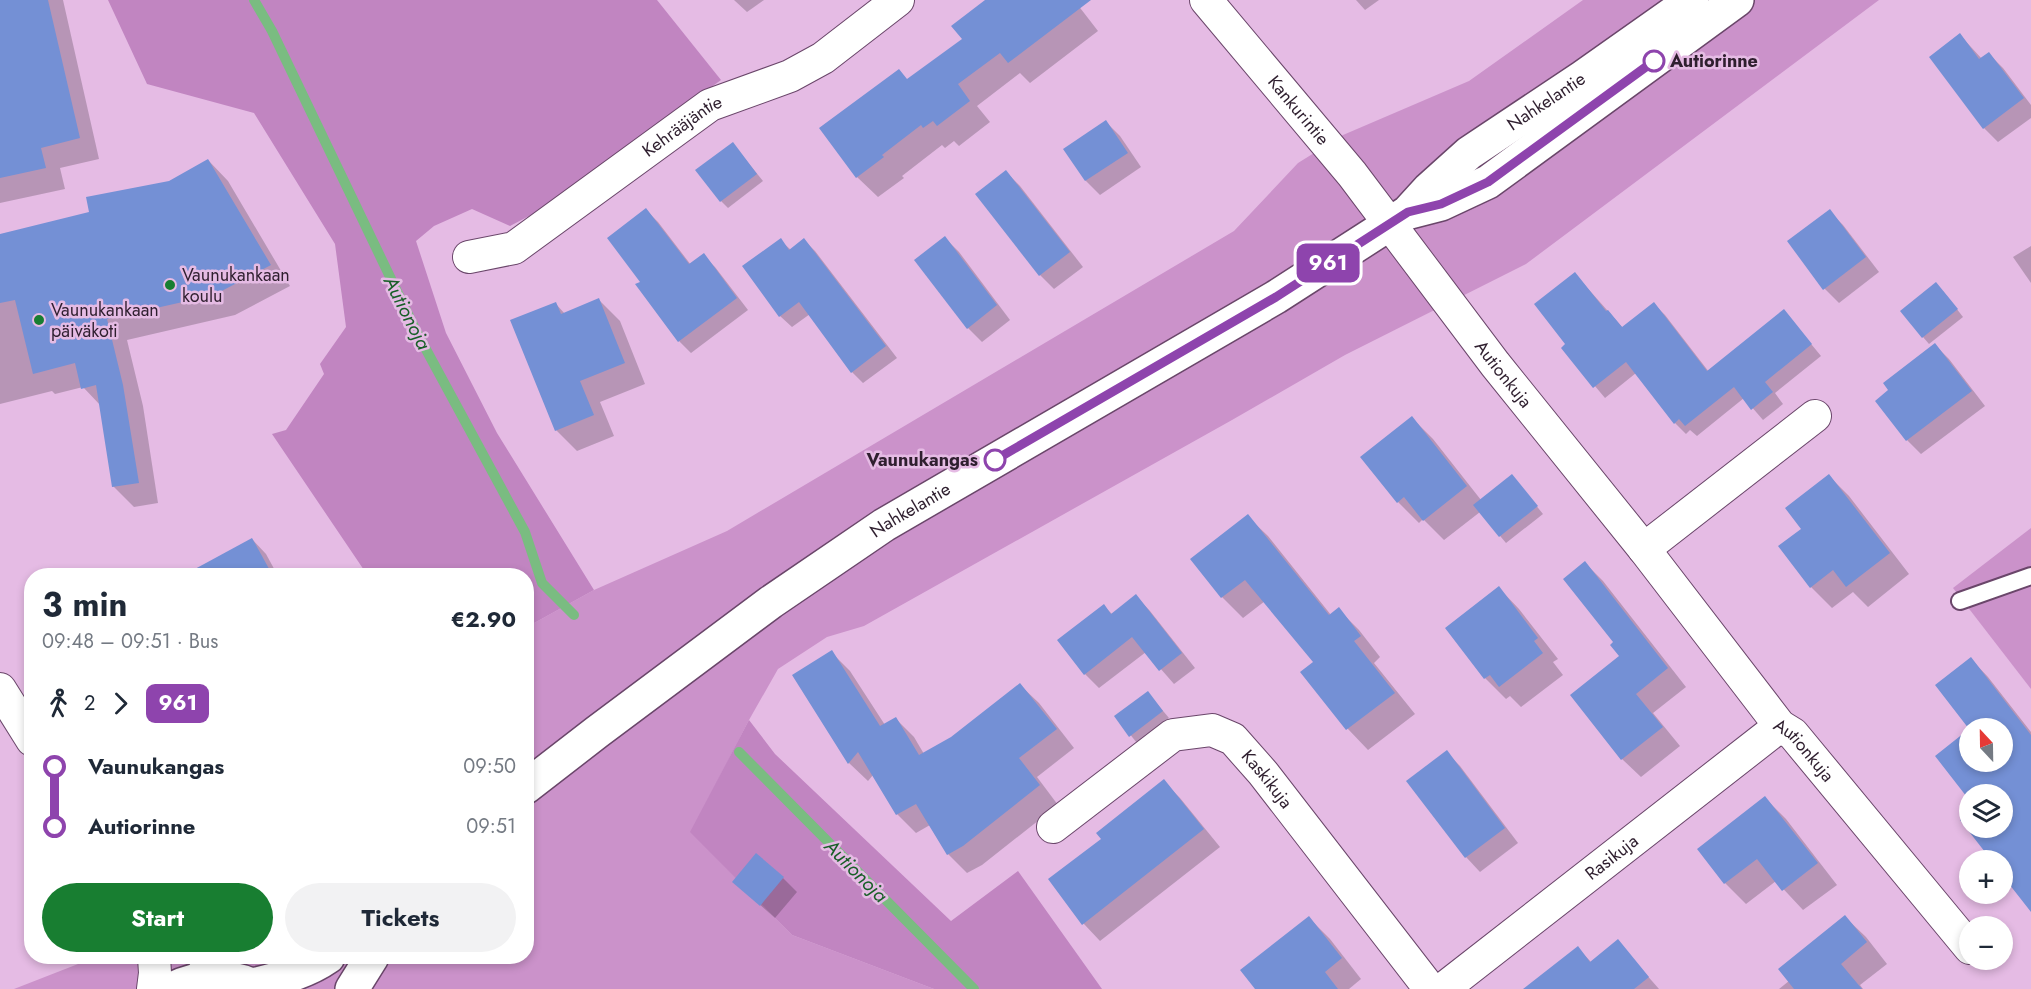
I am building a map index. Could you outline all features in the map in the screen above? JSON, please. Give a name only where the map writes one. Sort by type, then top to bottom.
[{"type":"main road","name":"Nahkelantie","points":[[534,781],[771,602],[884,525],[1276,297],[1399,218],[1469,153],[1583,77],[1692,0]]},
{"type":"main road","name":"Nahkelantie","points":[[1399,218],[1441,204],[1488,182],[1737,0]]},
{"type":"main road","points":[[172,989],[195,981],[212,979],[246,985],[288,977],[318,964]]},
{"type":"main road","points":[[351,989],[367,964]]},
{"type":"street","name":"Kehrääjäntie","points":[[469,257],[514,248],[710,105],[790,76],[823,58],[898,0]]},
{"type":"street","name":"Kankurintie","points":[[1206,0],[1352,174],[1399,218]]},
{"type":"street","name":"Autionkuja","points":[[1399,218],[1496,364],[1644,549],[1780,726],[1793,734],[1959,935]]},
{"type":"street","points":[[1644,549],[1815,416]]},
{"type":"street","points":[[0,689],[24,727]]},
{"type":"street","name":"Rasikuja","points":[[1443,989],[1780,726]]},
{"type":"street","name":"Kaskikuja","points":[[1053,827],[1173,735],[1212,730],[1233,739],[1263,773],[1430,989]]},
{"type":"street","points":[[153,989],[154,964]]},
{"type":"street","points":[[214,964],[246,985]]},
{"type":"lane","points":[[1960,601],[2031,576]]},
{"type":"shaded area","points":[[108,0],[657,0],[721,80],[548,206],[510,226],[472,209],[434,226],[416,241],[446,333],[497,433],[594,590],[534,623],[534,568],[363,568],[272,434],[286,430],[324,374],[320,364],[346,327],[335,244],[254,113],[147,84]]},
{"type":"shaded area","points":[[1583,0],[1879,0],[1526,264],[1345,355],[864,626],[827,637],[778,669],[691,832],[792,935],[934,989],[14,989],[78,964],[534,964],[534,623],[594,590],[727,531],[1234,231],[1298,163],[1343,135],[1469,81]]},
{"type":"shaded area","points":[[2031,528],[2031,689],[1953,588]]},
{"type":"shaded area","points":[[749,720],[775,754],[951,921],[1018,871],[1102,989],[934,989],[792,935],[690,832]]},
{"type":"building","points":[[0,0],[48,0],[80,138],[41,148],[46,168],[0,178]]},
{"type":"building","points":[[985,0],[1091,0],[1008,63],[1000,53],[958,84],[970,101],[937,126],[933,121],[923,128],[921,125],[856,178],[819,128],[899,69],[907,79],[962,39],[951,26]]},
{"type":"building","points":[[1960,33],[1979,59],[1989,52],[2024,98],[1983,129],[1929,57]]},
{"type":"building","points":[[1106,120],[1128,153],[1085,181],[1063,149]]},
{"type":"building","points":[[733,142],[757,174],[720,202],[695,170]]},
{"type":"building","points":[[208,159],[271,265],[214,295],[107,319],[123,385],[139,483],[112,487],[96,385],[81,389],[75,363],[33,374],[15,300],[0,303],[0,234],[89,212],[86,197],[169,181]]},
{"type":"building","points":[[1006,170],[1070,252],[1039,276],[975,194]]},
{"type":"building","points":[[646,208],[689,264],[704,253],[737,298],[678,342],[635,284],[640,282],[607,238]]},
{"type":"building","points":[[1830,209],[1866,257],[1823,290],[1787,241]]},
{"type":"building","points":[[945,236],[997,305],[967,329],[914,260]]},
{"type":"building","points":[[781,238],[789,250],[804,238],[886,346],[851,373],[799,302],[779,317],[742,266]]},
{"type":"building","points":[[1575,272],[1622,327],[1654,302],[1707,371],[1784,309],[1812,344],[1765,382],[1773,392],[1751,410],[1734,387],[1685,426],[1679,419],[1674,424],[1626,362],[1593,388],[1561,348],[1565,344],[1534,304]]},
{"type":"building","points":[[1936,282],[1958,309],[1922,338],[1900,311]]},
{"type":"building","points":[[599,298],[625,363],[580,381],[594,415],[555,431],[510,320],[556,302],[561,314]]},
{"type":"building","points":[[1935,343],[1972,391],[1906,441],[1875,401],[1888,390],[1883,383]]},
{"type":"building","points":[[1412,416],[1467,486],[1423,521],[1404,497],[1397,503],[1360,457]]},
{"type":"building","points":[[1512,474],[1538,506],[1499,537],[1473,505]]},
{"type":"building","points":[[1829,474],[1890,553],[1846,587],[1833,570],[1810,588],[1778,546],[1801,529],[1785,508]]},
{"type":"building","points":[[1248,514],[1329,615],[1339,607],[1361,636],[1354,641],[1395,693],[1346,730],[1300,672],[1313,662],[1245,580],[1221,598],[1190,559]]},
{"type":"building","points":[[252,538],[269,568],[197,568]]},
{"type":"building","points":[[1585,561],[1668,668],[1636,694],[1663,727],[1621,760],[1570,695],[1619,656],[1610,645],[1613,642],[1563,579]]},
{"type":"building","points":[[1499,586],[1538,638],[1534,641],[1543,653],[1499,687],[1490,675],[1484,679],[1445,628]]},
{"type":"building","points":[[1136,594],[1182,653],[1159,671],[1132,637],[1084,675],[1057,640],[1104,604],[1111,614]]},
{"type":"building","points":[[832,650],[880,726],[896,717],[919,755],[951,737],[1020,683],[1057,729],[1019,758],[1040,785],[963,846],[947,855],[916,804],[896,815],[858,752],[848,764],[792,675]]},
{"type":"building","points":[[1971,657],[2031,735],[2031,912],[2013,889],[2013,850],[1983,850],[1974,838],[2013,838],[2013,784],[1959,784],[1959,787],[1935,756],[1959,737],[1959,772],[2013,772],[2013,718],[1960,718],[1935,685]]},
{"type":"building","points":[[1148,691],[1163,711],[1129,737],[1114,716]]},
{"type":"building","points":[[1447,750],[1505,828],[1465,858],[1406,781]]},
{"type":"building","points":[[1164,779],[1204,829],[1082,925],[1048,879],[1101,839],[1096,833]]},
{"type":"building","points":[[1765,796],[1818,863],[1782,891],[1757,859],[1724,884],[1697,849]]},
{"type":"building","points":[[756,853],[784,877],[760,906],[732,882]]},
{"type":"building","points":[[1845,915],[1867,942],[1841,964],[1862,989],[1794,989],[1778,969]]},
{"type":"building","points":[[1309,916],[1342,958],[1325,972],[1338,989],[1255,989],[1240,970]]},
{"type":"building","points":[[1618,939],[1649,977],[1634,989],[1523,989],[1578,946],[1590,962]]},
{"type":"waterway","name":"Autionoja","points":[[254,0],[272,31],[416,331],[525,532],[542,583],[574,615]]},
{"type":"waterway","name":"Autionoja","points":[[739,752],[974,989]]},
{"type":"bus line","name":"961","points":[[995,460],[1276,297],[1408,212],[1441,204],[1488,182],[1654,61]]},
{"type":"place","name":"Autiorinne","points":[[1654,61]]},
{"type":"place","name":"Vaunukankaan koulu","points":[[170,285]]},
{"type":"place","name":"Vaunukankaan päiväkoti","points":[[39,320]]},
{"type":"place","name":"Vaunukangas","points":[[995,460]]}]
